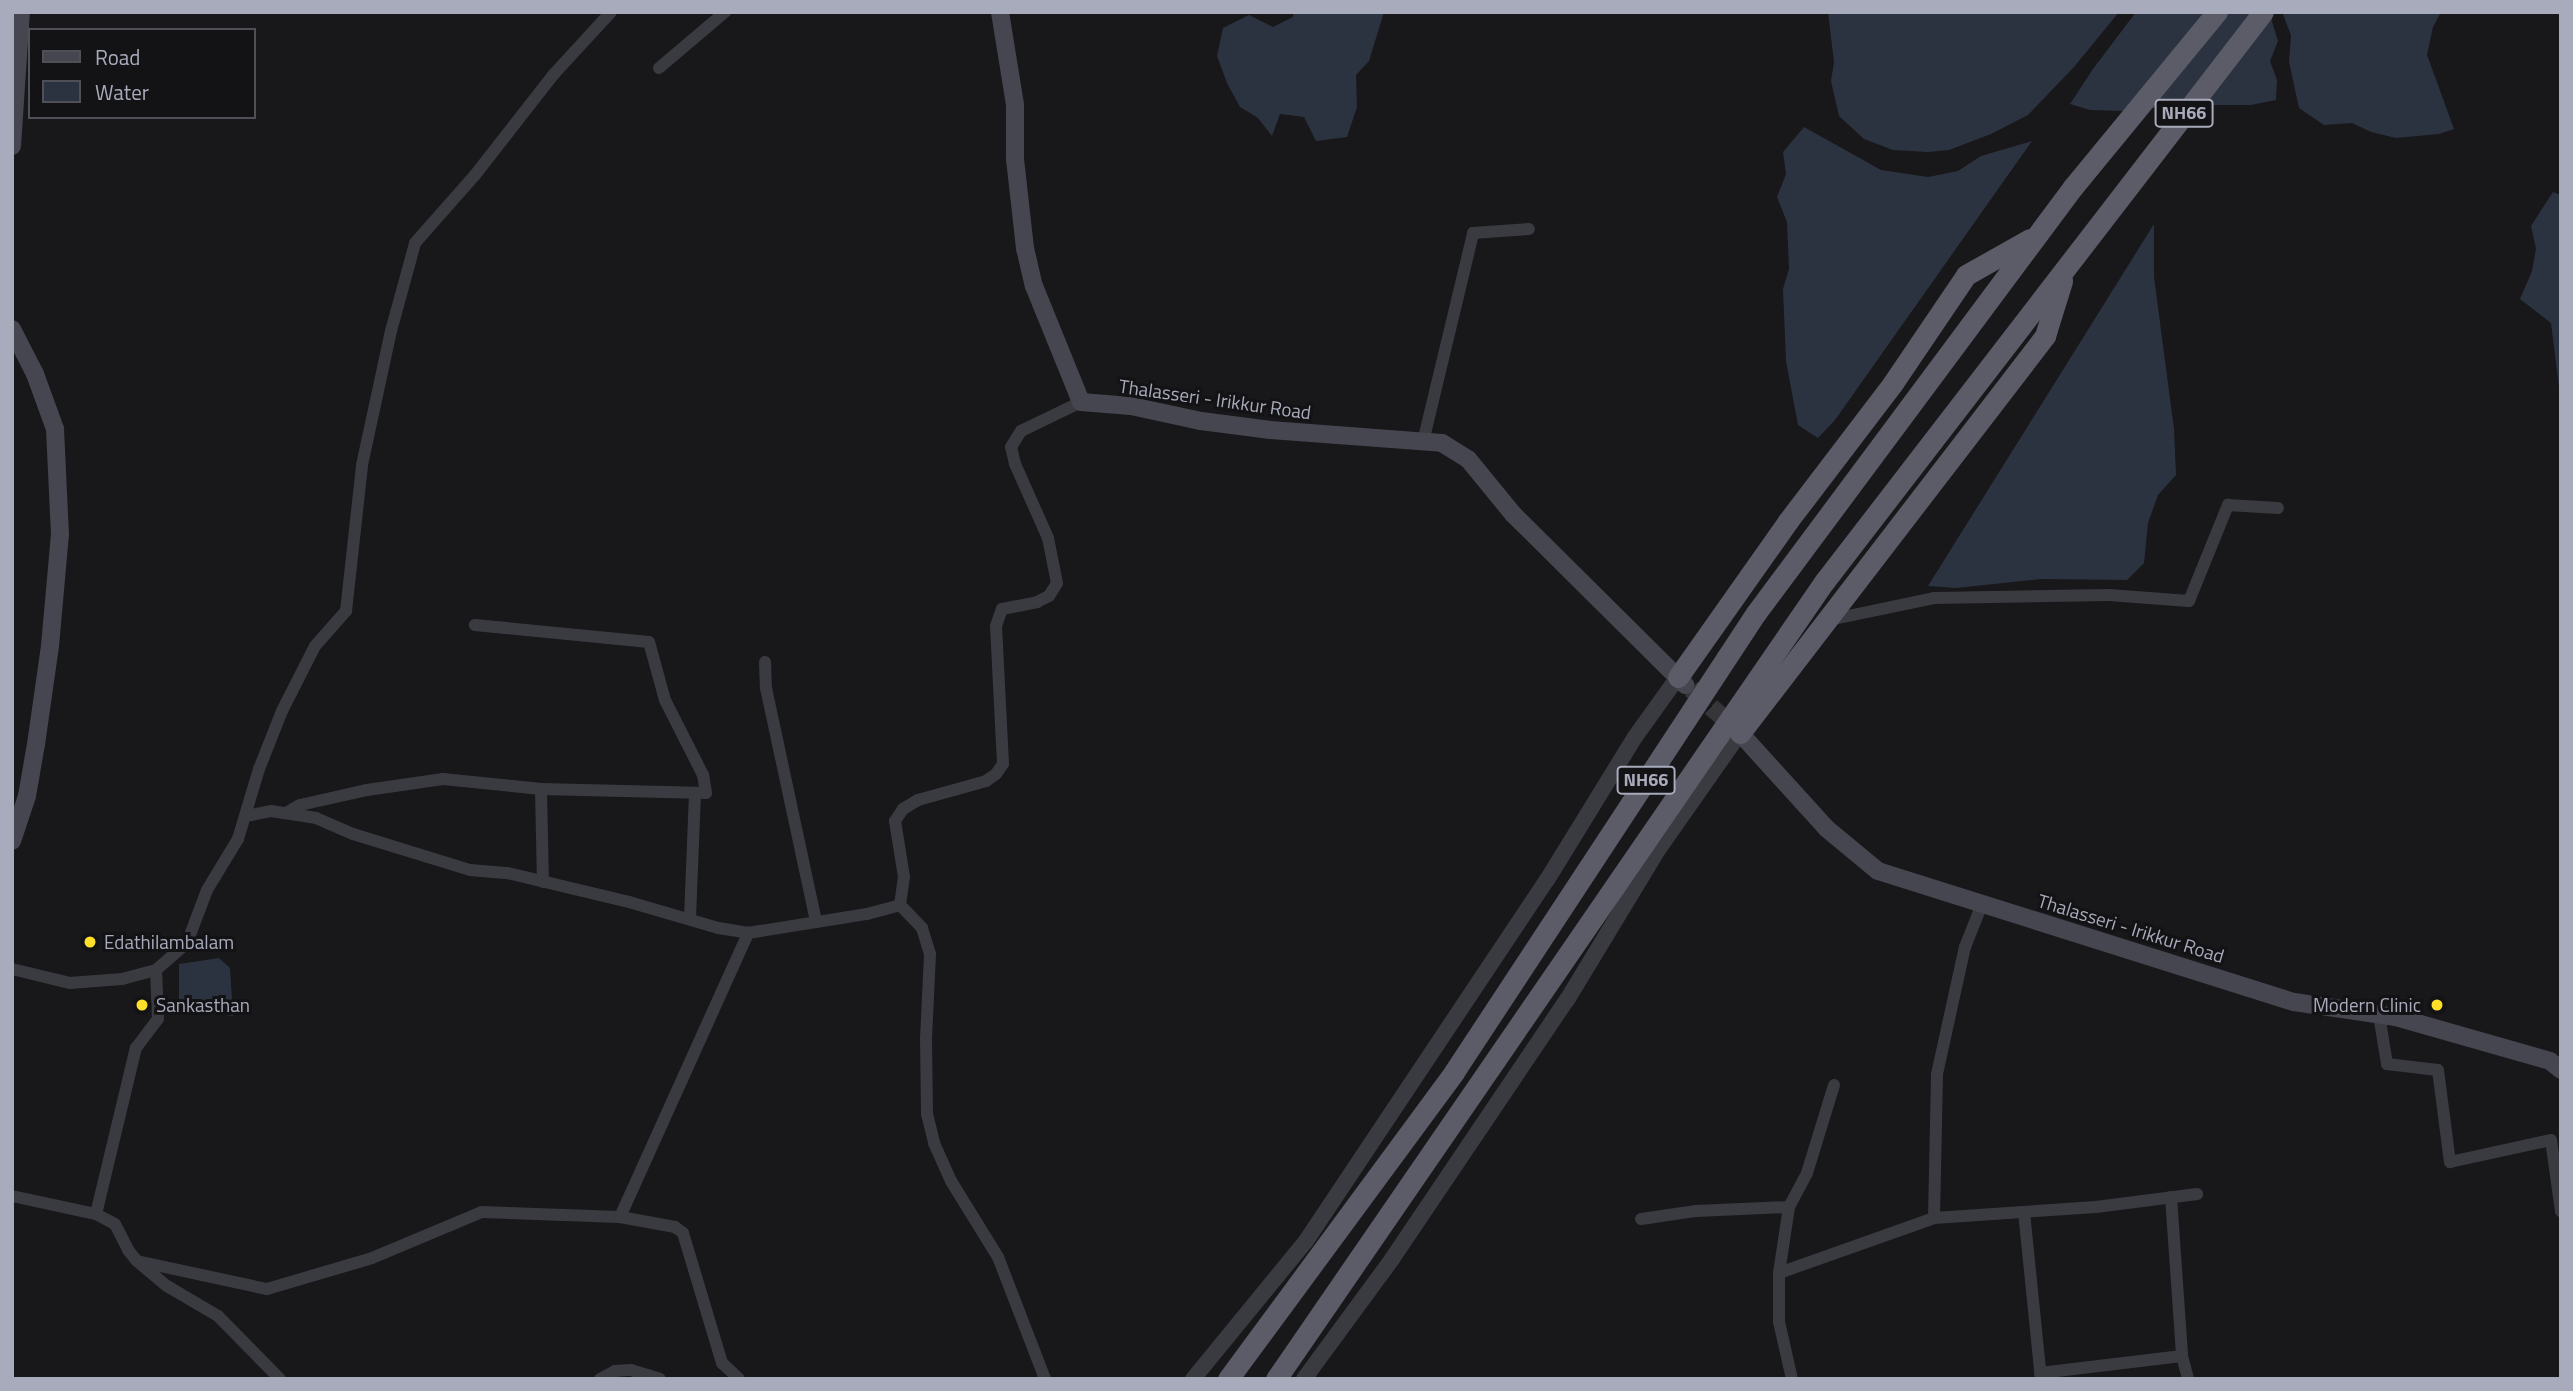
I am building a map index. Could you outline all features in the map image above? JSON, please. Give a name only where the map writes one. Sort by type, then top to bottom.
[{"type":"highway","name":"NH66","points":[[1228,1379],[1454,1072],[1756,613],[2036,235],[2217,12]]},
{"type":"highway","name":"NH66","points":[[1276,1379],[1481,1085],[1781,642],[2263,12]]},
{"type":"highway","points":[[1682,681],[1788,521],[1893,383],[1966,275],[2036,235]]},
{"type":"highway","points":[[1740,733],[2045,336],[2067,265]]},
{"type":"main road","points":[[12,146],[21,12]]},
{"type":"main road","points":[[1000,12],[1015,105],[1015,159],[1025,248],[1034,286],[1081,402]]},
{"type":"main road","points":[[12,329],[35,374],[55,429],[60,534],[50,646],[36,744],[27,796],[12,841]]},
{"type":"main road","name":"Thalasseri - Irikkur Road","points":[[1081,402],[1131,406],[1201,421],[1270,430],[1442,443],[1468,459],[1513,514],[1682,681]]},
{"type":"main road","name":"Thalasseri - Irikkur Road","points":[[1740,733],[1826,828],[1878,872],[2294,1002],[2379,1015],[2493,1044],[2550,1061],[2561,1070]]},
{"type":"street","points":[[12,969],[70,983],[122,979],[156,970],[187,943],[207,890],[238,839],[259,769],[282,711],[316,646],[346,611],[362,465],[391,331],[415,243],[475,175],[554,74],[611,12]]},
{"type":"street","points":[[659,68],[725,12]]},
{"type":"street","points":[[1423,442],[1474,233],[1529,229]]},
{"type":"street","points":[[900,905],[904,877],[895,821],[903,809],[918,800],[986,781],[996,774],[1003,764],[996,626],[1002,609],[1037,602],[1049,596],[1057,583],[1048,538],[1015,464],[1011,447],[1020,431],[1081,402]]},
{"type":"street","points":[[1829,620],[1934,598],[2109,595],[2189,601],[2228,505],[2278,508]]},
{"type":"street","points":[[286,813],[300,805],[367,790],[443,779],[541,789],[706,793],[706,786],[665,700],[649,642],[475,625]]},
{"type":"street","points":[[765,662],[766,688],[816,922]]},
{"type":"street","points":[[1193,1379],[1306,1241],[1547,880],[1635,737],[1682,681]]},
{"type":"street","points":[[1304,1379],[1392,1259],[1567,1000],[1658,850],[1740,733]]},
{"type":"street","points":[[541,789],[542,882]]},
{"type":"street","points":[[690,918],[695,793]]},
{"type":"street","points":[[246,816],[271,811],[316,818],[353,834],[470,870],[508,873],[690,918],[718,928],[748,933],[900,905]]},
{"type":"street","points":[[1934,1218],[1937,1074],[1965,947],[1982,904]]},
{"type":"street","points":[[900,905],[922,928],[930,954],[926,1008],[927,1114],[934,1143],[951,1181],[998,1257],[1045,1379]]},
{"type":"street","points":[[620,1217],[748,933]]},
{"type":"street","points":[[96,1214],[136,1048],[158,1019],[156,970]]},
{"type":"street","points":[[2379,1015],[2387,1064],[2438,1070],[2450,1163],[2551,1140],[2561,1211]]},
{"type":"street","points":[[1792,1379],[1779,1322],[1779,1273],[1789,1207],[1807,1173],[1834,1085]]},
{"type":"street","points":[[1779,1273],[1934,1218],[2024,1212],[2197,1194]]},
{"type":"street","points":[[12,1196],[96,1214],[115,1224],[128,1250],[137,1261],[167,1286],[218,1316],[280,1379]]},
{"type":"street","points":[[2171,1197],[2182,1356],[2188,1379]]},
{"type":"street","points":[[1641,1219],[1696,1212],[1789,1207]]},
{"type":"street","points":[[137,1261],[267,1289],[372,1258],[482,1212],[620,1217],[675,1227],[683,1233],[722,1363],[738,1379]]},
{"type":"street","points":[[2024,1212],[2041,1376],[2182,1356]]},
{"type":"street","points":[[600,1379],[615,1371],[631,1370],[660,1379]]},
{"type":"water","points":[[1293,12],[1384,12],[1369,61],[1356,75],[1357,107],[1347,137],[1316,141],[1304,117],[1280,114],[1272,136],[1258,118],[1240,107],[1227,83],[1217,56],[1223,28],[1249,15],[1273,27],[1293,17]]},
{"type":"water","points":[[1828,12],[2119,12],[2074,67],[2028,115],[1991,134],[1949,150],[1928,152],[1893,150],[1864,139],[1839,116],[1831,81],[1834,62]]},
{"type":"water","points":[[2136,12],[2269,12],[2278,41],[2270,61],[2277,80],[2276,100],[2251,105],[2183,105],[2123,111],[2090,110],[2070,104]]},
{"type":"water","points":[[2282,12],[2441,12],[2433,27],[2427,55],[2454,129],[2439,134],[2396,138],[2371,132],[2352,123],[2324,125],[2299,108],[2289,62],[2291,35]]},
{"type":"water","points":[[1804,127],[1881,170],[1928,177],[1958,171],[1981,156],[2032,141],[1835,420],[1818,438],[1798,425],[1786,361],[1783,289],[1789,269],[1787,222],[1777,197],[1786,174],[1783,152]]},
{"type":"water","points":[[2553,192],[2561,195],[2561,403],[2551,323],[2520,299],[2532,271],[2536,249],[2531,226]]},
{"type":"water","points":[[2154,224],[2154,277],[2174,429],[2176,475],[2158,495],[2148,523],[2144,563],[2127,580],[2041,579],[1956,588],[1928,586]]},
{"type":"water","points":[[219,958],[230,968],[233,1016],[179,1009],[179,964]]},
{"type":"tunnel","points":[[1691,689],[1738,731]]},
{"type":"place","name":"Edathilambalam","points":[[90,942]]},
{"type":"place","name":"Sankasthan","points":[[142,1005]]},
{"type":"place","name":"Modern Clinic","points":[[2437,1005]]}]
